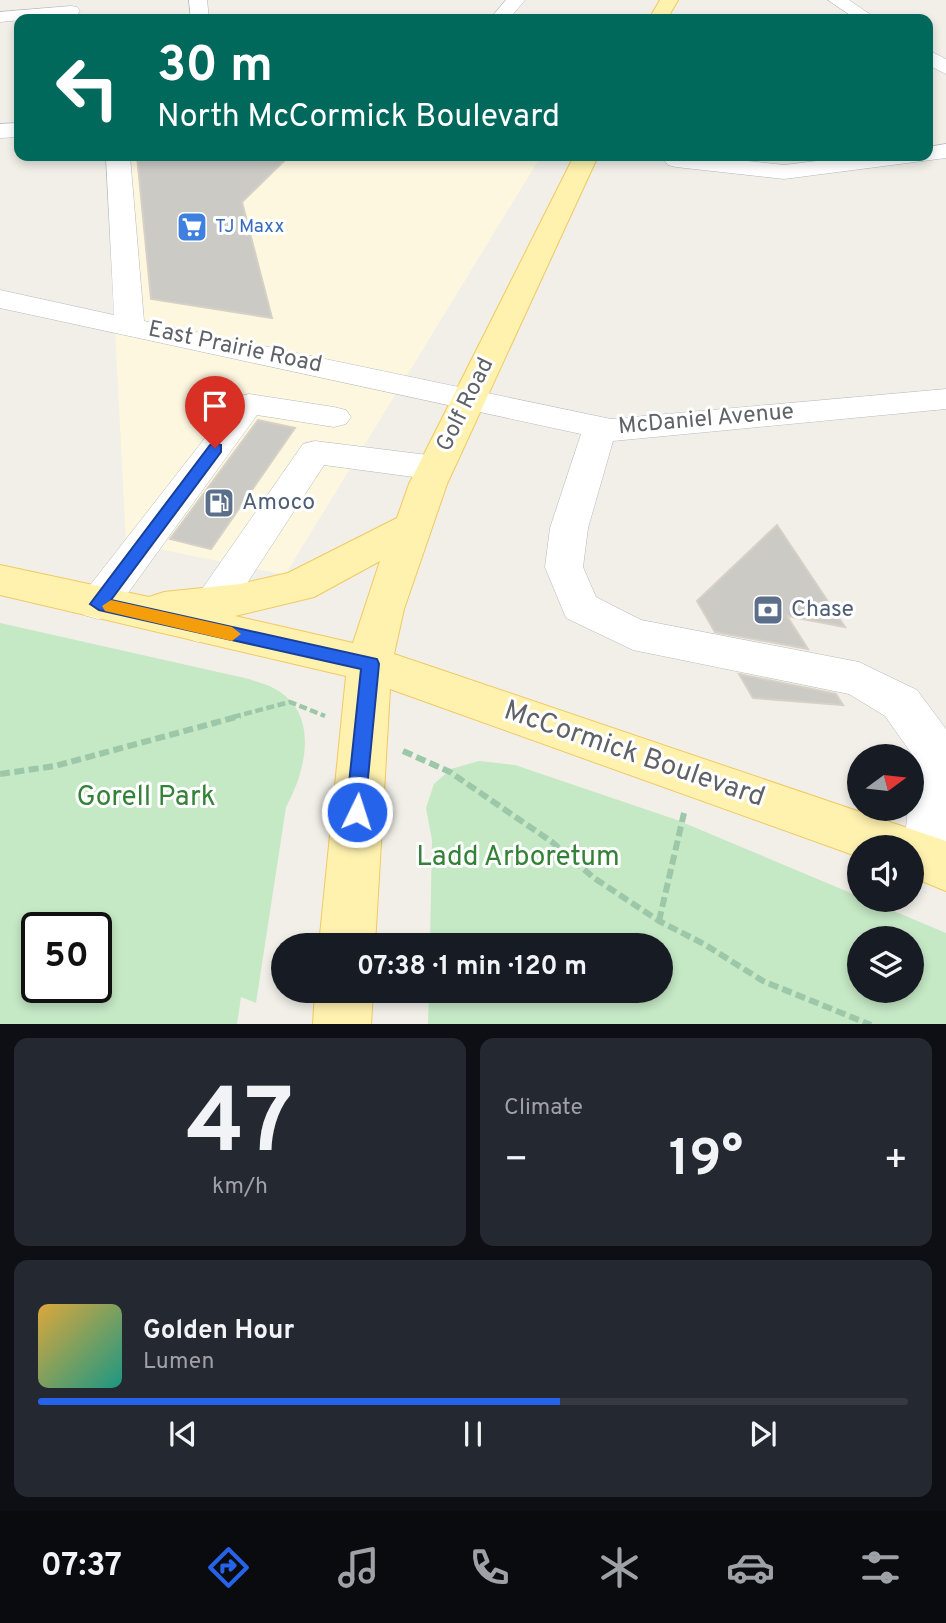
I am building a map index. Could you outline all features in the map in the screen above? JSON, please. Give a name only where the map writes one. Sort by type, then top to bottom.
[{"type":"main road","name":"Golf Road","points":[[348,933],[370,664],[383,609],[411,527],[436,468],[584,161]]},
{"type":"main road","points":[[205,615],[299,586],[411,527]]},
{"type":"main road","name":"McCormick Boulevard","points":[[0,580],[117,608],[205,615],[370,664],[862,835]]},
{"type":"main road","points":[[342,1024],[343,1003]]},
{"type":"street","points":[[503,14],[516,0]]},
{"type":"street","points":[[837,0],[860,14]]},
{"type":"street","points":[[36,14],[71,11]]},
{"type":"street","points":[[118,161],[130,326]]},
{"type":"street","points":[[685,161],[784,172],[872,161]]},
{"type":"street","name":"East Prairie Road","points":[[0,299],[469,397]]},
{"type":"street","points":[[205,615],[315,452],[358,374]]},
{"type":"street","name":"McDaniel Avenue","points":[[469,397],[611,430],[946,399]]},
{"type":"street","points":[[117,608],[249,404],[334,417]]},
{"type":"street","points":[[600,427],[569,528],[564,567],[580,607],[633,634],[859,679],[901,703],[937,753],[924,837]]},
{"type":"street","points":[[315,452],[436,468]]},
{"type":"path","points":[[0,775],[55,765],[290,702]]},
{"type":"path","points":[[450,772],[552,842],[594,878],[659,921],[704,944],[762,981],[871,1024]]},
{"type":"path","points":[[659,921],[692,774]]},
{"type":"shaded area","points":[[106,161],[538,161],[285,575],[126,542]]},
{"type":"green space","name":"Gorell Park","points":[[0,623],[249,679],[272,687],[289,699],[299,712],[304,727],[303,760],[286,807],[256,1003],[241,997],[237,1024],[0,1024]]},
{"type":"green space","name":"Ladd Arboretum","points":[[479,761],[515,765],[677,820],[847,891],[847,912],[896,912],[946,933],[946,1024],[428,1024],[429,1003],[673,1003],[673,933],[430,933],[432,840],[426,808],[434,784],[451,769]]},
{"type":"building","points":[[137,161],[284,161],[242,202],[272,318],[151,299]]},
{"type":"building","name":"Amoco","points":[[258,420],[295,428],[211,549],[170,539]]},
{"type":"building","name":"Chase","points":[[777,525],[845,627],[787,616],[808,649],[715,632],[697,601]]},
{"type":"building","points":[[739,674],[836,694],[843,705],[753,698]]},
{"type":"slow traffic","points":[[111,606],[232,634]]},
{"type":"place","name":"TJ Maxx","points":[[192,227]]},
{"type":"place","name":"Amoco","points":[[219,503]]},
{"type":"place","name":"Chase","points":[[768,610]]},
{"type":"route","points":[[215,448],[99,604],[370,664],[357,812]]}]
